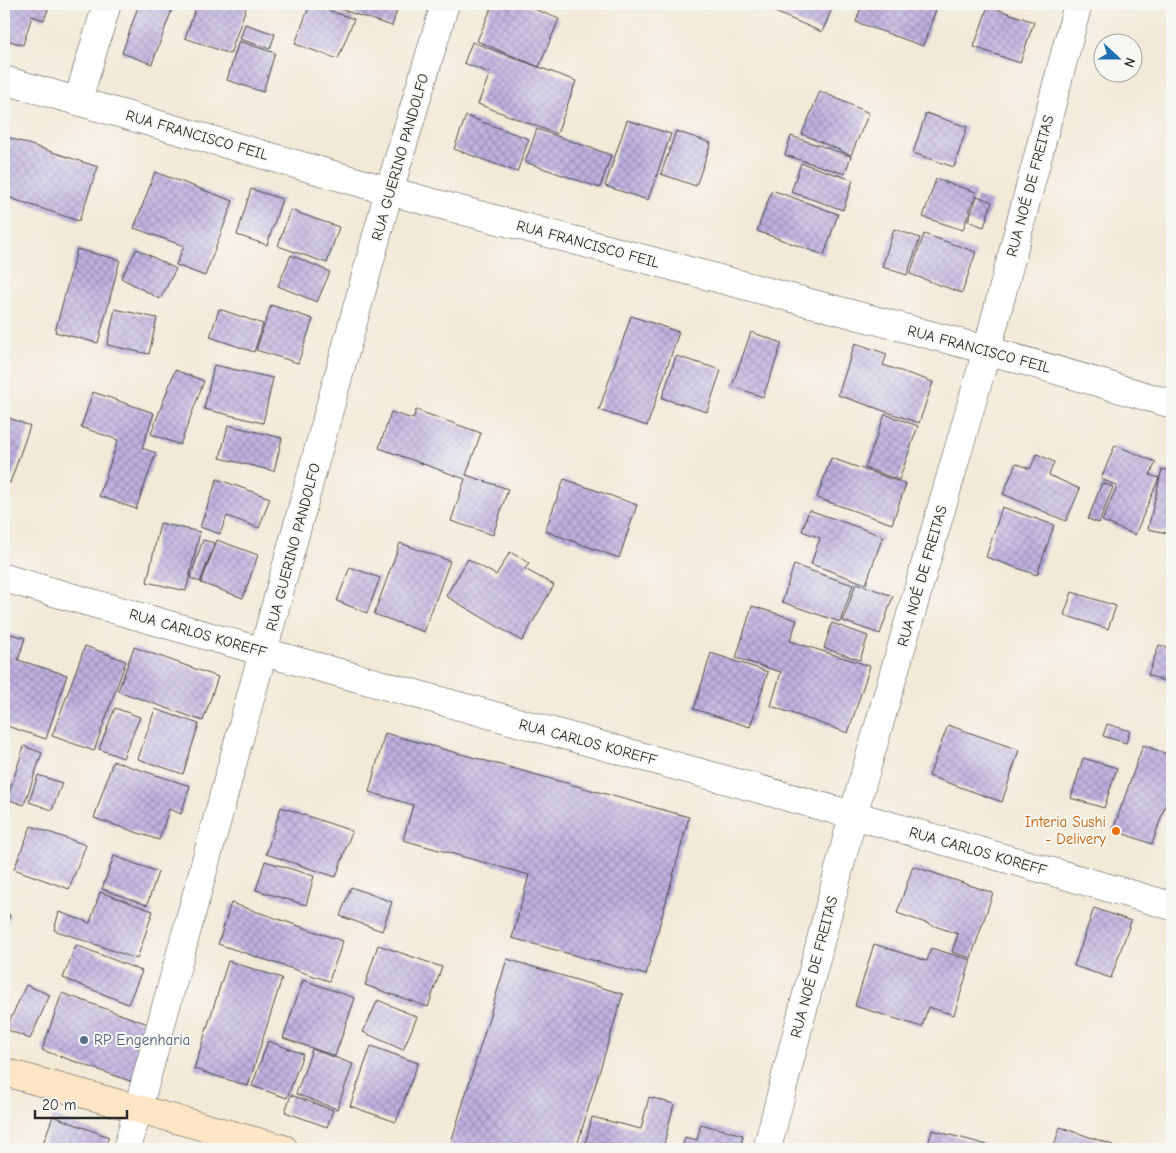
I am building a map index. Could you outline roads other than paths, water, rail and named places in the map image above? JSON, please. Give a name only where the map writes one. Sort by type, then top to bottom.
[{"type":"street","points":[[78,100],[107,4]]},
{"type":"street","name":"RUA GUERINO PANDOLFO","points":[[127,1149],[389,191],[445,4]]},
{"type":"street","name":"RUA NOÉ DE FREITAS","points":[[767,1149],[853,816],[987,350],[1078,4]]},
{"type":"street","name":"RUA FRANCISCO FEIL","points":[[4,80],[389,191],[987,350],[1172,404]]},
{"type":"street","name":"RUA CARLOS KOREFF","points":[[4,578],[1172,906]]},
{"type":"street","points":[[4,1072],[284,1149]]},
{"type":"place","name":"Interia Sushi - Delivery","points":[[1116,831]]},
{"type":"place","name":"RP Engenharia","points":[[84,1040]]}]
